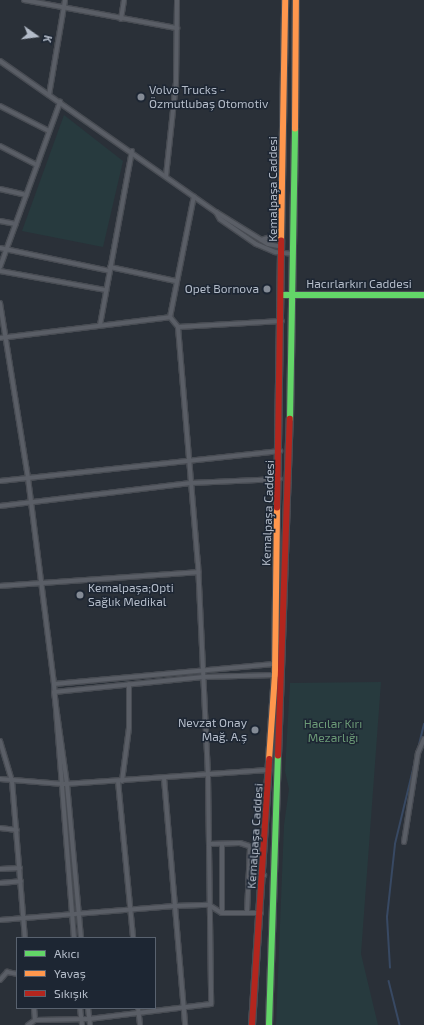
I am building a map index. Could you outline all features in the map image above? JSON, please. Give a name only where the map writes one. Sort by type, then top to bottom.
[{"type":"main road","name":"Kemalpaşa Caddesi","points":[[252,1025],[264,875],[264,851],[275,675],[274,664],[281,451],[284,254],[285,0]]},
{"type":"main road","name":"Kemalpaşa Caddesi","points":[[269,1025],[294,295],[293,247],[296,0]]},
{"type":"main road","points":[[284,247],[293,247]]},
{"type":"main road","name":"Hacırlarkırı Caddesi","points":[[283,295],[424,295]]},
{"type":"street","points":[[24,0],[121,19],[177,28]]},
{"type":"street","points":[[50,95],[65,0]]},
{"type":"street","points":[[121,19],[124,0]]},
{"type":"street","points":[[166,176],[176,83],[177,0]]},
{"type":"street","points":[[0,62],[132,151],[216,212],[261,240],[284,247]]},
{"type":"street","points":[[0,267],[60,102]]},
{"type":"street","points":[[0,106],[49,131]]},
{"type":"street","points":[[0,147],[37,165]]},
{"type":"street","points":[[100,325],[132,151]]},
{"type":"street","points":[[0,189],[26,195]]},
{"type":"street","points":[[28,1025],[35,1020],[81,1019],[184,1009],[211,1004],[214,998],[209,905],[210,844],[208,775],[199,572],[178,328],[170,317],[194,196]]},
{"type":"street","points":[[216,212],[220,219],[256,244],[284,254],[293,254]]},
{"type":"street","points":[[0,221],[16,224]]},
{"type":"street","points":[[261,240],[274,236],[284,224]]},
{"type":"street","points":[[0,248],[176,281]]},
{"type":"street","points":[[0,271],[106,290]]},
{"type":"street","points":[[0,303],[28,478],[54,684],[82,937]]},
{"type":"street","points":[[0,338],[170,317]]},
{"type":"street","points":[[178,328],[282,321]]},
{"type":"street","points":[[0,481],[189,459],[281,451]]},
{"type":"street","points":[[0,506],[191,483],[280,479]]},
{"type":"street","points":[[0,586],[199,572]]},
{"type":"street","points":[[54,684],[274,664]]},
{"type":"street","points":[[54,692],[203,677],[275,675]]},
{"type":"street","points":[[129,684],[129,728],[120,781],[133,937]]},
{"type":"street","points":[[404,842],[418,753],[424,739]]},
{"type":"street","points":[[0,741],[12,781],[21,881],[22,918],[25,937]]},
{"type":"street","points":[[0,779],[65,784],[270,770]]},
{"type":"street","points":[[164,778],[185,1025]]},
{"type":"street","points":[[65,784],[74,937]]},
{"type":"street","points":[[0,828],[17,830]]},
{"type":"street","points":[[210,844],[240,843],[250,848],[264,851]]},
{"type":"street","points":[[222,844],[222,913]]},
{"type":"street","points":[[247,912],[250,848]]},
{"type":"street","points":[[0,869],[20,868]]},
{"type":"street","points":[[250,868],[264,875]]},
{"type":"street","points":[[0,883],[21,881]]},
{"type":"street","points":[[0,920],[174,906],[209,905],[222,913],[261,913]]},
{"type":"street","points":[[0,980],[7,972],[16,974]]},
{"type":"street","points":[[34,1009],[35,1020]]},
{"type":"street","points":[[80,1009],[82,1025]]},
{"type":"street","points":[[88,1009],[90,1025]]},
{"type":"street","points":[[138,1009],[140,1025]]},
{"type":"green space","points":[[64,115],[123,161],[103,247],[22,231]]},
{"type":"green space","name":"Hacılar Kırı Mezarlığı","points":[[381,682],[361,954],[378,1025],[276,1025],[284,825],[289,789],[285,771],[290,683]]},
{"type":"waterway","points":[[390,968],[387,917],[395,844],[424,724]]},
{"type":"waterway","points":[[389,981],[400,1025]]},
{"type":"traffic: fast","points":[[290,419],[295,129]]},
{"type":"traffic: fast","points":[[283,295],[424,295]]},
{"type":"traffic: fast","points":[[269,1025],[278,756]]},
{"type":"traffic: slow","points":[[281,241],[285,0]]},
{"type":"traffic: slow","points":[[295,129],[296,0]]},
{"type":"traffic: slow","points":[[269,760],[275,675],[277,508]]},
{"type":"traffic: jam","points":[[277,508],[281,241]]},
{"type":"traffic: jam","points":[[278,756],[290,419]]},
{"type":"traffic: jam","points":[[252,1025],[269,760]]},
{"type":"place","name":"Volvo Trucks - Özmutlubaş Otomotiv","points":[[141,97]]},
{"type":"place","name":"Opet Bornova","points":[[267,289]]},
{"type":"place","name":"Kemalpaşa;Opti Sağlık Medikal","points":[[80,595]]},
{"type":"place","name":"Nevzat Onay Mağ. A.ş","points":[[255,730]]}]
